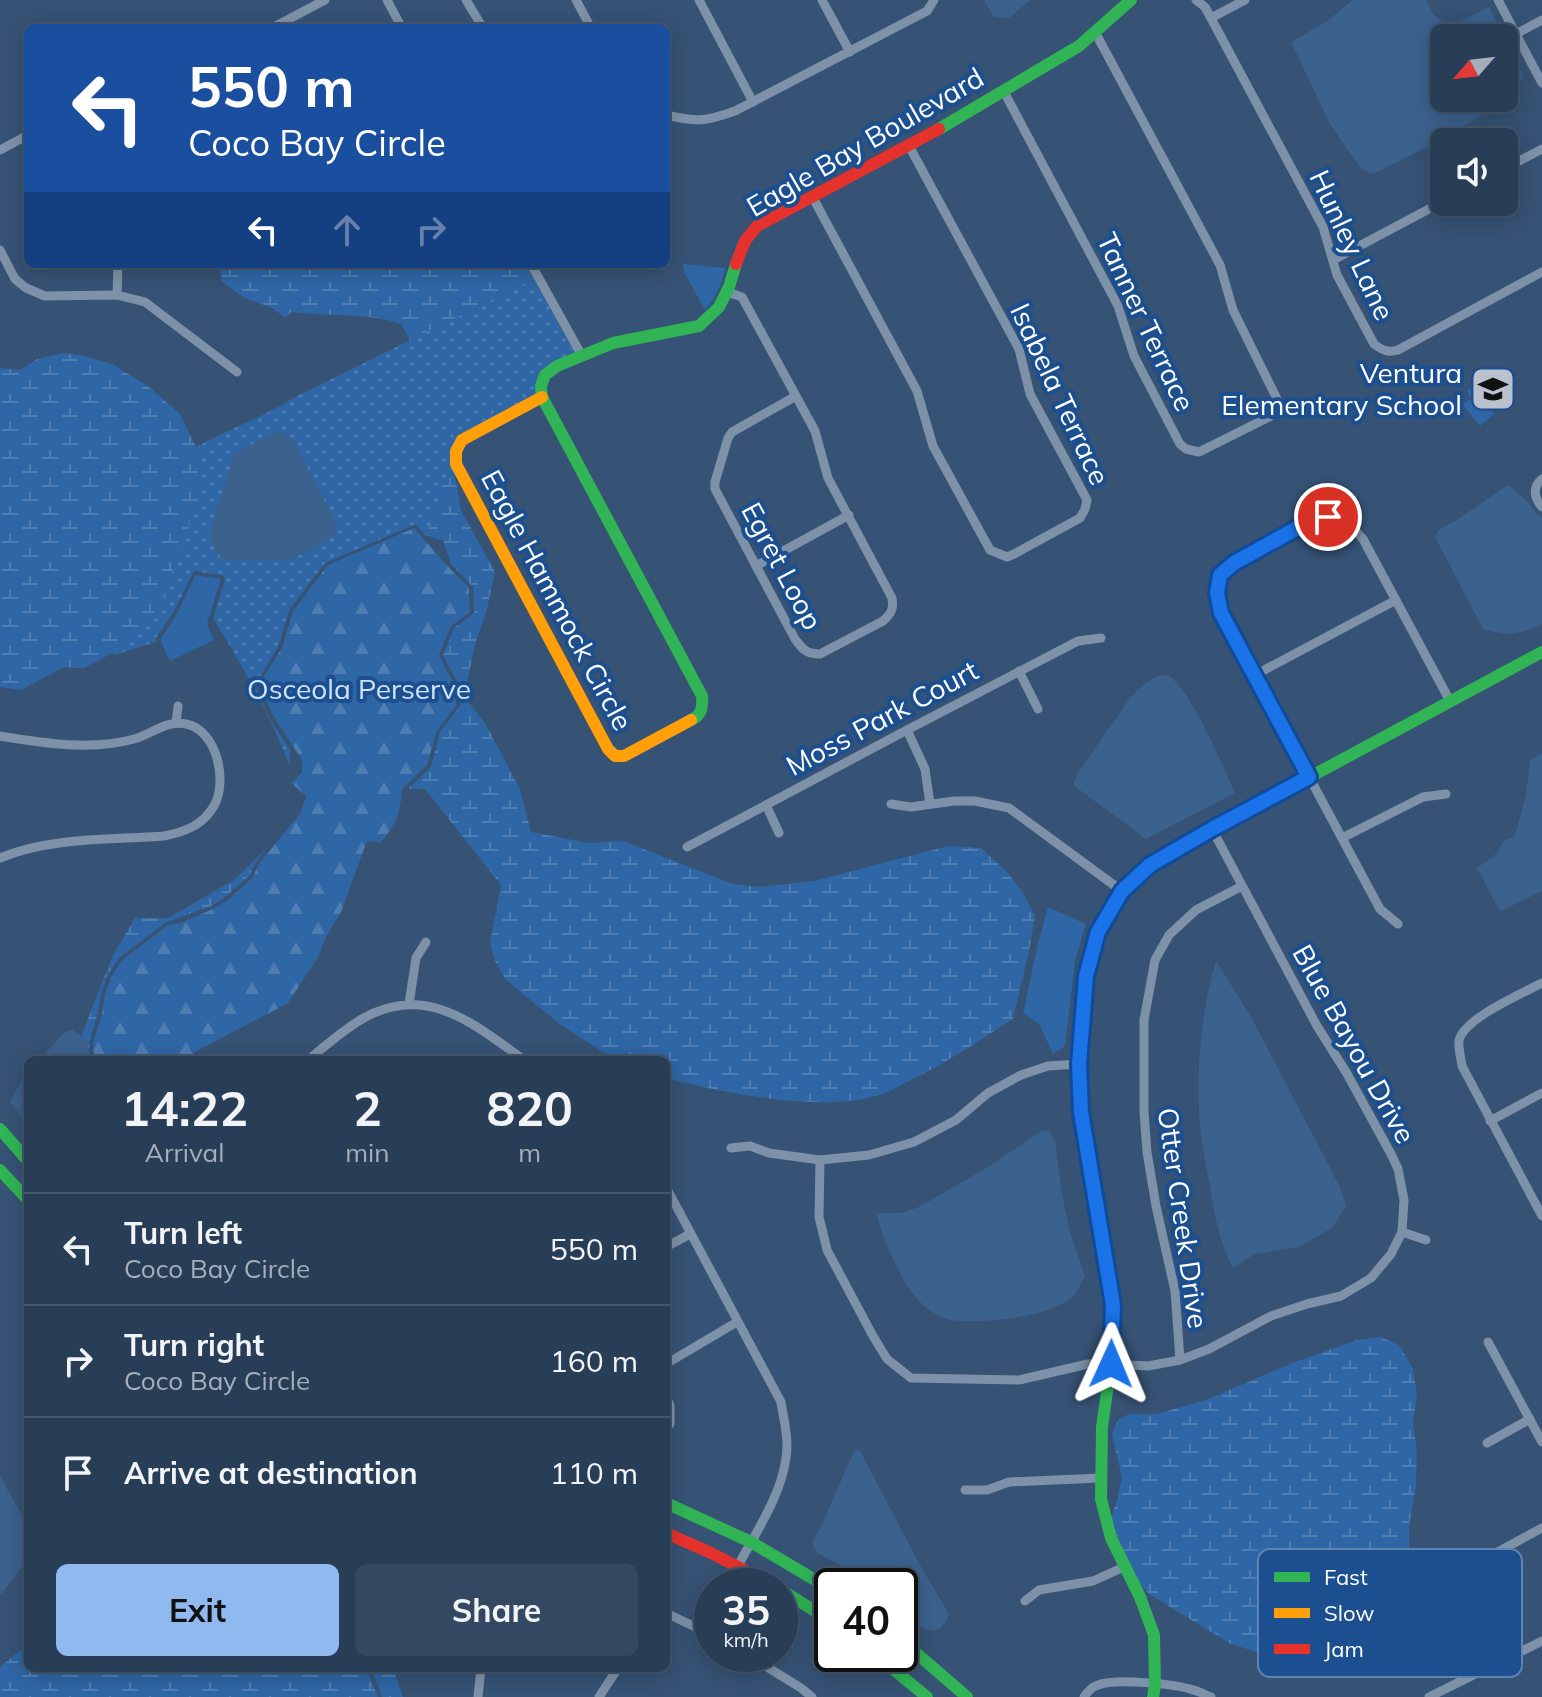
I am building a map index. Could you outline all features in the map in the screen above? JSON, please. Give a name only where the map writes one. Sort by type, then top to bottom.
[{"type":"street","points":[[387,0],[400,24]]},
{"type":"street","points":[[466,0],[481,24]]},
{"type":"street","points":[[576,0],[589,24]]},
{"type":"street","points":[[699,0],[753,102]]},
{"type":"street","points":[[822,0],[850,52]]},
{"type":"street","points":[[670,116],[710,120],[735,111],[927,11],[934,0]]},
{"type":"street","name":"Eagle Bay Boulevard","points":[[582,356],[613,343],[699,326],[721,306],[745,240],[757,226],[909,146],[1079,46],[1131,0]]},
{"type":"street","name":"Hunley Lane","points":[[1196,0],[1205,7],[1323,227],[1337,275],[1374,344],[1390,352],[1398,350],[1542,272]]},
{"type":"street","points":[[1211,18],[1245,0]]},
{"type":"street","points":[[1498,0],[1511,24]]},
{"type":"street","points":[[279,24],[321,1]]},
{"type":"street","points":[[1518,33],[1542,20]]},
{"type":"street","name":"Tanner Terrace","points":[[1003,90],[1118,306],[1134,356],[1180,444],[1199,452],[1269,417],[1274,413],[1277,399],[1233,310],[1220,265],[1095,32]]},
{"type":"street","points":[[1518,38],[1542,83]]},
{"type":"street","points":[[0,150],[24,137]]},
{"type":"street","name":"Isabela Terrace","points":[[812,196],[917,391],[933,446],[990,550],[1007,557],[1014,554],[1080,518],[1087,500],[1030,394],[1019,349],[909,146]]},
{"type":"street","points":[[1518,162],[1542,149]]},
{"type":"street","points":[[1333,260],[1430,208]]},
{"type":"street","points":[[0,250],[15,279],[26,288],[45,296],[117,295],[145,302],[237,372]]},
{"type":"street","points":[[117,295],[118,268]]},
{"type":"street","points":[[533,268],[582,356],[557,366],[545,375],[541,386],[542,397]]},
{"type":"street","name":"Egret Loop","points":[[727,292],[742,297],[796,396],[815,431],[828,478],[892,598],[890,615],[883,621],[820,654],[802,650],[715,489],[732,432],[796,396]]},
{"type":"street","name":"Eagle Hammock Circle","points":[[542,397],[702,696],[703,706],[698,717],[624,756],[615,756],[608,749],[456,464],[456,451],[462,440],[542,397]]},
{"type":"street","points":[[1542,479],[1534,492],[1542,507]]},
{"type":"street","points":[[756,566],[849,515]]},
{"type":"street","points":[[1398,924],[1380,909],[1221,613],[1217,593],[1220,575],[1234,563],[1310,521],[1328,517],[1347,521],[1363,539],[1450,701]]},
{"type":"street","points":[[1255,675],[1396,600]]},
{"type":"street","name":"Moss Park Court","points":[[687,847],[1078,641],[1101,638]]},
{"type":"street","points":[[1154,1691],[1154,1635],[1140,1597],[1111,1538],[1101,1499],[1102,1427],[1111,1364],[1113,1305],[1081,1112],[1079,1064],[1086,976],[1098,932],[1122,891],[1150,865],[1542,652]]},
{"type":"street","points":[[1019,671],[1038,709]]},
{"type":"street","points":[[176,723],[178,706]]},
{"type":"street","points":[[0,736],[61,745],[110,743],[135,739],[165,725],[189,724],[203,732],[217,755],[220,777],[216,803],[204,820],[182,833],[41,844],[0,858]]},
{"type":"street","points":[[907,730],[925,769],[930,804]]},
{"type":"street","points":[[1342,838],[1423,797],[1446,794]]},
{"type":"street","points":[[891,804],[911,807],[975,801],[1009,808],[1122,891]]},
{"type":"street","points":[[766,805],[779,833]]},
{"type":"street","name":"Blue Bayou Drive","points":[[1212,829],[1317,1026],[1391,1154],[1398,1169],[1404,1200],[1402,1232]]},
{"type":"street","name":"Otter Creek Drive","points":[[1180,1360],[1175,1291],[1147,1152],[1144,1020],[1155,960],[1169,935],[1196,910],[1242,886]]},
{"type":"street","points":[[409,1004],[416,958],[426,942]]},
{"type":"street","points":[[1542,983],[1485,1013],[1465,1028],[1459,1042],[1462,1066],[1539,1204],[1542,1216]]},
{"type":"street","points":[[313,1056],[365,1018],[409,1004],[443,1009],[475,1024],[519,1056]]},
{"type":"street","points":[[731,1148],[750,1146],[769,1153],[820,1160],[869,1155],[914,1142],[956,1120],[988,1093],[1021,1075],[1048,1066],[1079,1064]]},
{"type":"street","points":[[1490,1121],[1542,1093]]},
{"type":"street","points":[[0,1129],[24,1156]]},
{"type":"street","points":[[820,1160],[819,1217],[827,1250],[887,1359],[911,1378],[1019,1380],[1088,1364],[1148,1366],[1180,1360],[1209,1349],[1271,1316],[1352,1290],[1371,1278],[1391,1254],[1402,1232],[1426,1240]]},
{"type":"street","points":[[0,1170],[24,1196]]},
{"type":"street","points":[[670,1195],[781,1402],[786,1429],[786,1459],[781,1478],[738,1566]]},
{"type":"street","points":[[670,1245],[690,1234]]},
{"type":"street","points":[[670,1362],[737,1322]]},
{"type":"street","points":[[1488,1342],[1542,1442]]},
{"type":"street","points":[[670,1405],[670,1424]]},
{"type":"street","points":[[1487,1443],[1530,1419]]},
{"type":"street","points":[[965,1490],[987,1490],[1009,1482],[1100,1478]]},
{"type":"street","points":[[670,1505],[751,1542],[814,1579]]},
{"type":"street","points":[[1503,1549],[1542,1528]]},
{"type":"street","points":[[670,1535],[742,1568]]},
{"type":"street","points":[[1025,1601],[1039,1590],[1093,1581],[1124,1567]]},
{"type":"street","points":[[670,1615],[694,1626]]},
{"type":"street","points":[[1522,1651],[1542,1641]]},
{"type":"street","points":[[918,1655],[967,1697]]},
{"type":"street","points":[[478,1697],[481,1672]]},
{"type":"street","points":[[599,1697],[615,1672]]},
{"type":"street","points":[[775,1672],[812,1697]]},
{"type":"street","points":[[897,1672],[927,1697]]},
{"type":"street","points":[[1429,1697],[1469,1677]]},
{"type":"street","points":[[1084,1697],[1089,1690],[1109,1682],[1154,1691],[1192,1689],[1211,1697]]},
{"type":"green space","points":[[683,264],[726,268],[718,290],[705,310],[684,272]]},
{"type":"green space","points":[[220,268],[528,268],[534,279],[410,340],[401,324],[388,320],[292,312],[285,317],[270,307],[245,298],[222,282]]},
{"type":"green space","points":[[534,279],[575,354],[556,361],[537,395],[460,437],[454,470],[442,486],[426,536],[414,525],[325,563],[290,609],[278,647],[255,685],[270,719],[290,750],[290,766],[255,690],[213,618],[224,576],[194,571],[156,642],[114,655],[112,653],[158,608],[179,555],[201,457],[196,447]]},
{"type":"green space","points":[[63,353],[82,355],[114,365],[148,386],[180,414],[201,457],[200,489],[158,609],[116,651],[84,668],[64,667],[21,690],[0,687],[0,368],[20,370],[37,359]]},
{"type":"green space","points":[[1495,377],[1501,388],[1481,398],[1494,414],[1480,426],[1462,404],[1471,399],[1467,390]]},
{"type":"green space","points":[[454,470],[461,510],[495,572],[475,645],[466,687],[467,700],[485,723],[520,789],[531,832],[589,843],[623,841],[733,884],[760,887],[814,881],[948,846],[981,848],[1022,891],[1035,916],[1013,1019],[939,1065],[883,1094],[830,1102],[773,1099],[670,1079],[670,1056],[609,1056],[560,1024],[506,980],[495,961],[490,943],[501,885],[425,789],[408,789],[431,767],[440,732],[460,706],[459,685],[443,655],[454,628],[474,613],[473,587],[451,564],[443,540],[426,536],[442,486]]},
{"type":"green space","name":"Osceola Perserve","points":[[414,528],[469,588],[470,612],[451,626],[439,655],[455,687],[456,706],[437,730],[427,765],[402,789],[399,812],[390,830],[380,843],[367,841],[341,912],[318,957],[288,1003],[192,1056],[94,1056],[93,1043],[105,994],[121,961],[168,925],[183,922],[227,901],[252,878],[259,864],[301,812],[306,796],[291,783],[302,773],[302,760],[274,717],[259,684],[282,648],[293,611],[328,565]]},
{"type":"green space","points":[[195,575],[221,579],[207,624],[214,640],[170,661],[160,640],[178,612]]},
{"type":"green space","points":[[267,848],[249,876],[224,898],[165,923],[119,958],[107,976],[101,994],[89,1042],[90,1056],[83,1056],[88,1048],[81,1037],[112,957],[135,918],[168,918],[234,880]]},
{"type":"green space","points":[[1048,907],[1086,924],[1075,961],[1065,1046],[1053,1054],[1039,1024],[1023,1013]]},
{"type":"green space","points":[[1381,1337],[1399,1345],[1413,1369],[1417,1396],[1413,1421],[1417,1453],[1409,1549],[1258,1549],[1258,1652],[1231,1644],[1149,1594],[1139,1584],[1116,1536],[1111,1517],[1122,1478],[1112,1434],[1118,1420],[1129,1414],[1156,1414],[1206,1400],[1290,1364],[1357,1340]]},
{"type":"green space","points":[[24,1646],[24,1672],[368,1672],[378,1697],[0,1697],[0,1667]]},
{"type":"green space","points":[[373,1672],[394,1672],[403,1697],[382,1697]]},
{"type":"shaded area","points":[[984,0],[1030,0],[1009,18],[994,17]]},
{"type":"shaded area","points":[[1353,0],[1426,0],[1433,14],[1445,24],[1430,24],[1430,112],[1487,112],[1460,128],[1430,128],[1430,146],[1373,174],[1361,169],[1330,124],[1291,42],[1326,22]]},
{"type":"shaded area","points":[[1489,7],[1498,24],[1451,24],[1460,22]]},
{"type":"shaded area","points":[[1518,65],[1523,75],[1518,87]]},
{"type":"shaded area","points":[[279,430],[291,437],[334,518],[336,534],[290,560],[223,560],[212,545],[210,533],[234,454]]},
{"type":"shaded area","points":[[1508,485],[1542,517],[1542,624],[1520,632],[1499,633],[1483,629],[1435,537],[1438,530]]},
{"type":"shaded area","points":[[1167,675],[1176,682],[1195,710],[1235,793],[1146,839],[1073,785],[1077,774],[1130,698],[1144,684]]},
{"type":"shaded area","points":[[1542,753],[1542,891],[1501,911],[1477,868],[1495,855],[1505,840],[1516,832],[1526,795],[1530,760]]},
{"type":"shaded area","points":[[1216,961],[1251,1017],[1340,1187],[1346,1206],[1332,1228],[1299,1247],[1255,1254],[1233,1268],[1224,1249],[1216,1217],[1199,1117],[1202,1033]]},
{"type":"shaded area","points":[[73,1030],[87,1042],[88,1048],[83,1056],[43,1056],[65,1032]]},
{"type":"shaded area","points":[[24,1078],[24,1119],[10,1102]]},
{"type":"shaded area","points":[[1043,1130],[1055,1140],[1070,1232],[1085,1276],[1078,1290],[1062,1304],[1018,1317],[958,1321],[933,1312],[913,1294],[900,1273],[876,1213],[901,1213],[919,1207]]},
{"type":"shaded area","points":[[859,1449],[949,1614],[939,1629],[918,1625],[918,1568],[844,1568],[817,1553],[812,1542],[855,1451]]},
{"type":"shaded area","points":[[0,1476],[24,1519],[24,1565],[0,1595]]},
{"type":"traffic: fast","points":[[939,129],[1079,46],[1131,0]]},
{"type":"traffic: fast","points":[[691,720],[701,710],[702,696],[542,397],[541,386],[545,375],[557,366],[613,343],[699,326],[719,307],[736,264]]},
{"type":"traffic: fast","points":[[1282,792],[1542,652]]},
{"type":"traffic: fast","points":[[0,1129],[24,1156]]},
{"type":"traffic: fast","points":[[1087,1150],[1113,1305],[1111,1364],[1102,1427],[1101,1499],[1111,1538],[1140,1597],[1154,1635],[1153,1697]]},
{"type":"traffic: fast","points":[[0,1170],[24,1196]]},
{"type":"traffic: fast","points":[[670,1505],[751,1542],[814,1579]]},
{"type":"traffic: fast","points":[[798,1600],[814,1611]]},
{"type":"traffic: fast","points":[[918,1655],[967,1697]]},
{"type":"traffic: fast","points":[[897,1672],[927,1697]]},
{"type":"traffic: slow","points":[[542,397],[462,440],[456,451],[456,464],[608,749],[615,756],[624,756],[691,720]]},
{"type":"traffic: slow","points":[[1087,1150],[1081,1112],[1079,1064],[1086,976],[1098,932],[1122,891],[1150,865],[1282,792]]},
{"type":"traffic: jam","points":[[736,264],[745,241],[757,226],[939,129]]},
{"type":"traffic: jam","points":[[670,1535],[740,1568]]},
{"type":"place","name":"Ventura Elementary School","points":[[1493,389]]},
{"type":"route","points":[[1111,1364],[1113,1305],[1081,1112],[1079,1064],[1086,976],[1098,932],[1122,891],[1150,865],[1309,777],[1221,613],[1217,593],[1220,575],[1234,563],[1310,521],[1328,517]]}]
